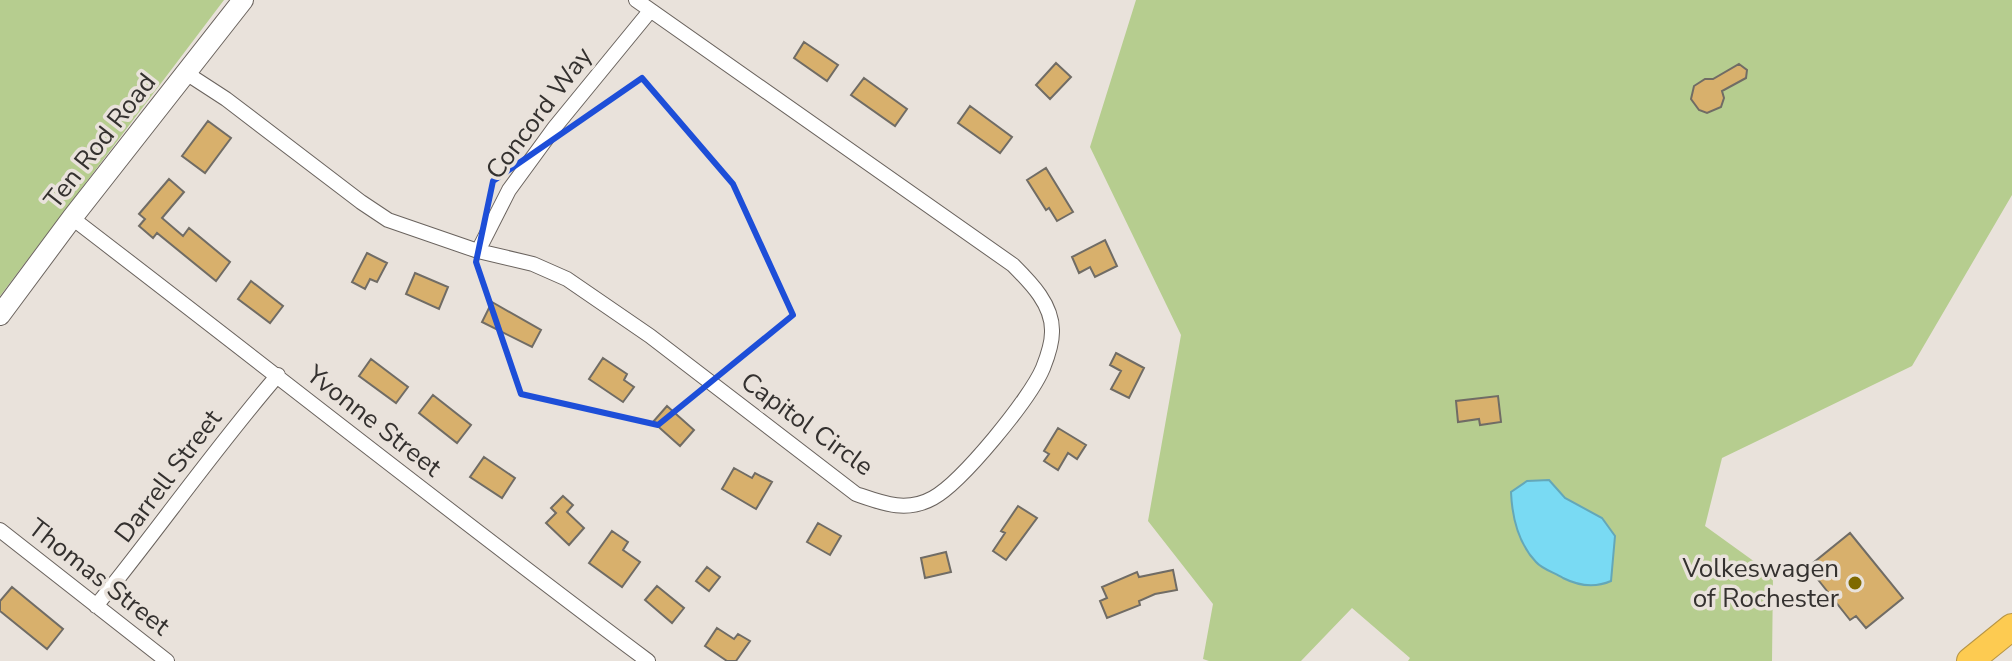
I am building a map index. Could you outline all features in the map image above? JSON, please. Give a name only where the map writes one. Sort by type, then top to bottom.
[{"type":"highway","points":[[1970,661],[2012,627]]},
{"type":"street","name":"Ten Rod Road","points":[[0,315],[243,0]]},
{"type":"street","name":"Capitol Circle","points":[[186,73],[226,99],[388,220],[478,251],[533,264],[567,279],[650,336],[856,494],[893,507],[932,499],[979,455],[1043,368],[1052,331],[1041,293],[1013,265],[636,0]]},
{"type":"street","name":"Concord Way","points":[[478,251],[509,190],[574,103],[650,11]]},
{"type":"street","name":"Yvonne Street","points":[[72,218],[564,600],[648,661]]},
{"type":"street","name":"Darrell Street","points":[[96,606],[278,375]]},
{"type":"street","name":"Thomas Street","points":[[0,530],[167,661]]},
{"type":"highlighted area","points":[[642,78],[733,184],[793,315],[658,425],[521,394],[476,262],[493,181]]},
{"type":"green space","points":[[0,0],[224,0],[0,296]]},
{"type":"green space","points":[[1136,0],[2012,0],[2012,195],[1912,366],[1722,458],[1705,526],[1773,575],[1772,661],[1408,661],[1410,658],[1352,608],[1301,661],[1203,659],[1213,604],[1148,521],[1181,335],[1090,147]]},
{"type":"water","points":[[1549,480],[1565,498],[1602,518],[1615,536],[1611,581],[1593,585],[1569,581],[1545,569],[1530,555],[1520,538],[1511,492],[1527,481]]},
{"type":"building","points":[[804,42],[838,65],[827,81],[794,58]]},
{"type":"building","points":[[1056,63],[1071,77],[1050,99],[1036,85]]},
{"type":"building","points":[[1739,64],[1747,70],[1746,78],[1722,91],[1724,98],[1721,107],[1707,113],[1699,110],[1691,99],[1694,86]]},
{"type":"building","points":[[864,78],[907,109],[895,126],[851,95]]},
{"type":"building","points":[[970,106],[1012,137],[1000,153],[958,123]]},
{"type":"building","points":[[208,121],[231,138],[205,173],[182,156]]},
{"type":"building","points":[[1046,168],[1073,212],[1057,221],[1027,180]]},
{"type":"building","points":[[169,179],[184,192],[162,218],[183,236],[189,228],[230,262],[216,281],[157,233],[153,238],[139,226],[145,219],[139,214]]},
{"type":"building","points":[[1105,240],[1117,266],[1095,277],[1090,267],[1079,273],[1072,257]]},
{"type":"building","points":[[367,253],[387,263],[377,282],[370,279],[365,289],[352,282]]},
{"type":"building","points":[[415,273],[448,287],[439,309],[406,294]]},
{"type":"building","points":[[251,281],[283,306],[270,323],[238,299]]},
{"type":"building","points":[[492,302],[541,330],[532,347],[482,322]]},
{"type":"building","points":[[1116,353],[1144,368],[1129,398],[1111,389],[1121,371],[1110,365]]},
{"type":"building","points":[[603,358],[627,374],[624,380],[634,387],[623,402],[589,379]]},
{"type":"building","points":[[371,359],[408,387],[396,403],[359,376]]},
{"type":"building","points":[[433,395],[471,425],[457,443],[419,413]]},
{"type":"building","points":[[1498,396],[1501,422],[1480,425],[1479,419],[1458,422],[1456,401]]},
{"type":"building","points":[[667,406],[694,430],[680,446],[653,422]]},
{"type":"building","points":[[1058,428],[1086,445],[1077,459],[1068,453],[1058,470],[1044,461],[1049,454],[1044,451]]},
{"type":"building","points":[[484,457],[515,478],[502,498],[470,477]]},
{"type":"building","points":[[734,468],[752,478],[755,473],[772,482],[756,509],[722,489]]},
{"type":"building","points":[[563,496],[573,505],[567,512],[584,528],[569,545],[546,523],[556,513],[551,508]]},
{"type":"building","points":[[1018,506],[1037,518],[1006,560],[993,551],[1005,533],[1001,531]]},
{"type":"building","points":[[818,523],[841,536],[830,555],[807,542]]},
{"type":"building","points":[[612,531],[628,542],[623,550],[640,562],[622,587],[589,563]]},
{"type":"building","name":"Volkeswagen of Rochester","points":[[1850,533],[1903,598],[1866,628],[1856,616],[1850,620],[1808,567]]},
{"type":"building","points":[[946,552],[951,572],[925,578],[921,558]]},
{"type":"building","points":[[707,567],[720,577],[709,591],[696,581]]},
{"type":"building","points":[[1173,570],[1177,590],[1155,594],[1139,601],[1140,605],[1107,618],[1100,601],[1107,598],[1102,587],[1137,572],[1139,577]]},
{"type":"building","points":[[657,586],[684,608],[672,623],[645,600]]},
{"type":"building","points":[[12,587],[63,629],[47,649],[0,611],[0,601]]},
{"type":"building","points":[[717,628],[734,639],[738,634],[750,641],[736,661],[727,661],[705,646]]},
{"type":"place","name":"Volkeswagen of Rochester","points":[[1855,583]]}]
